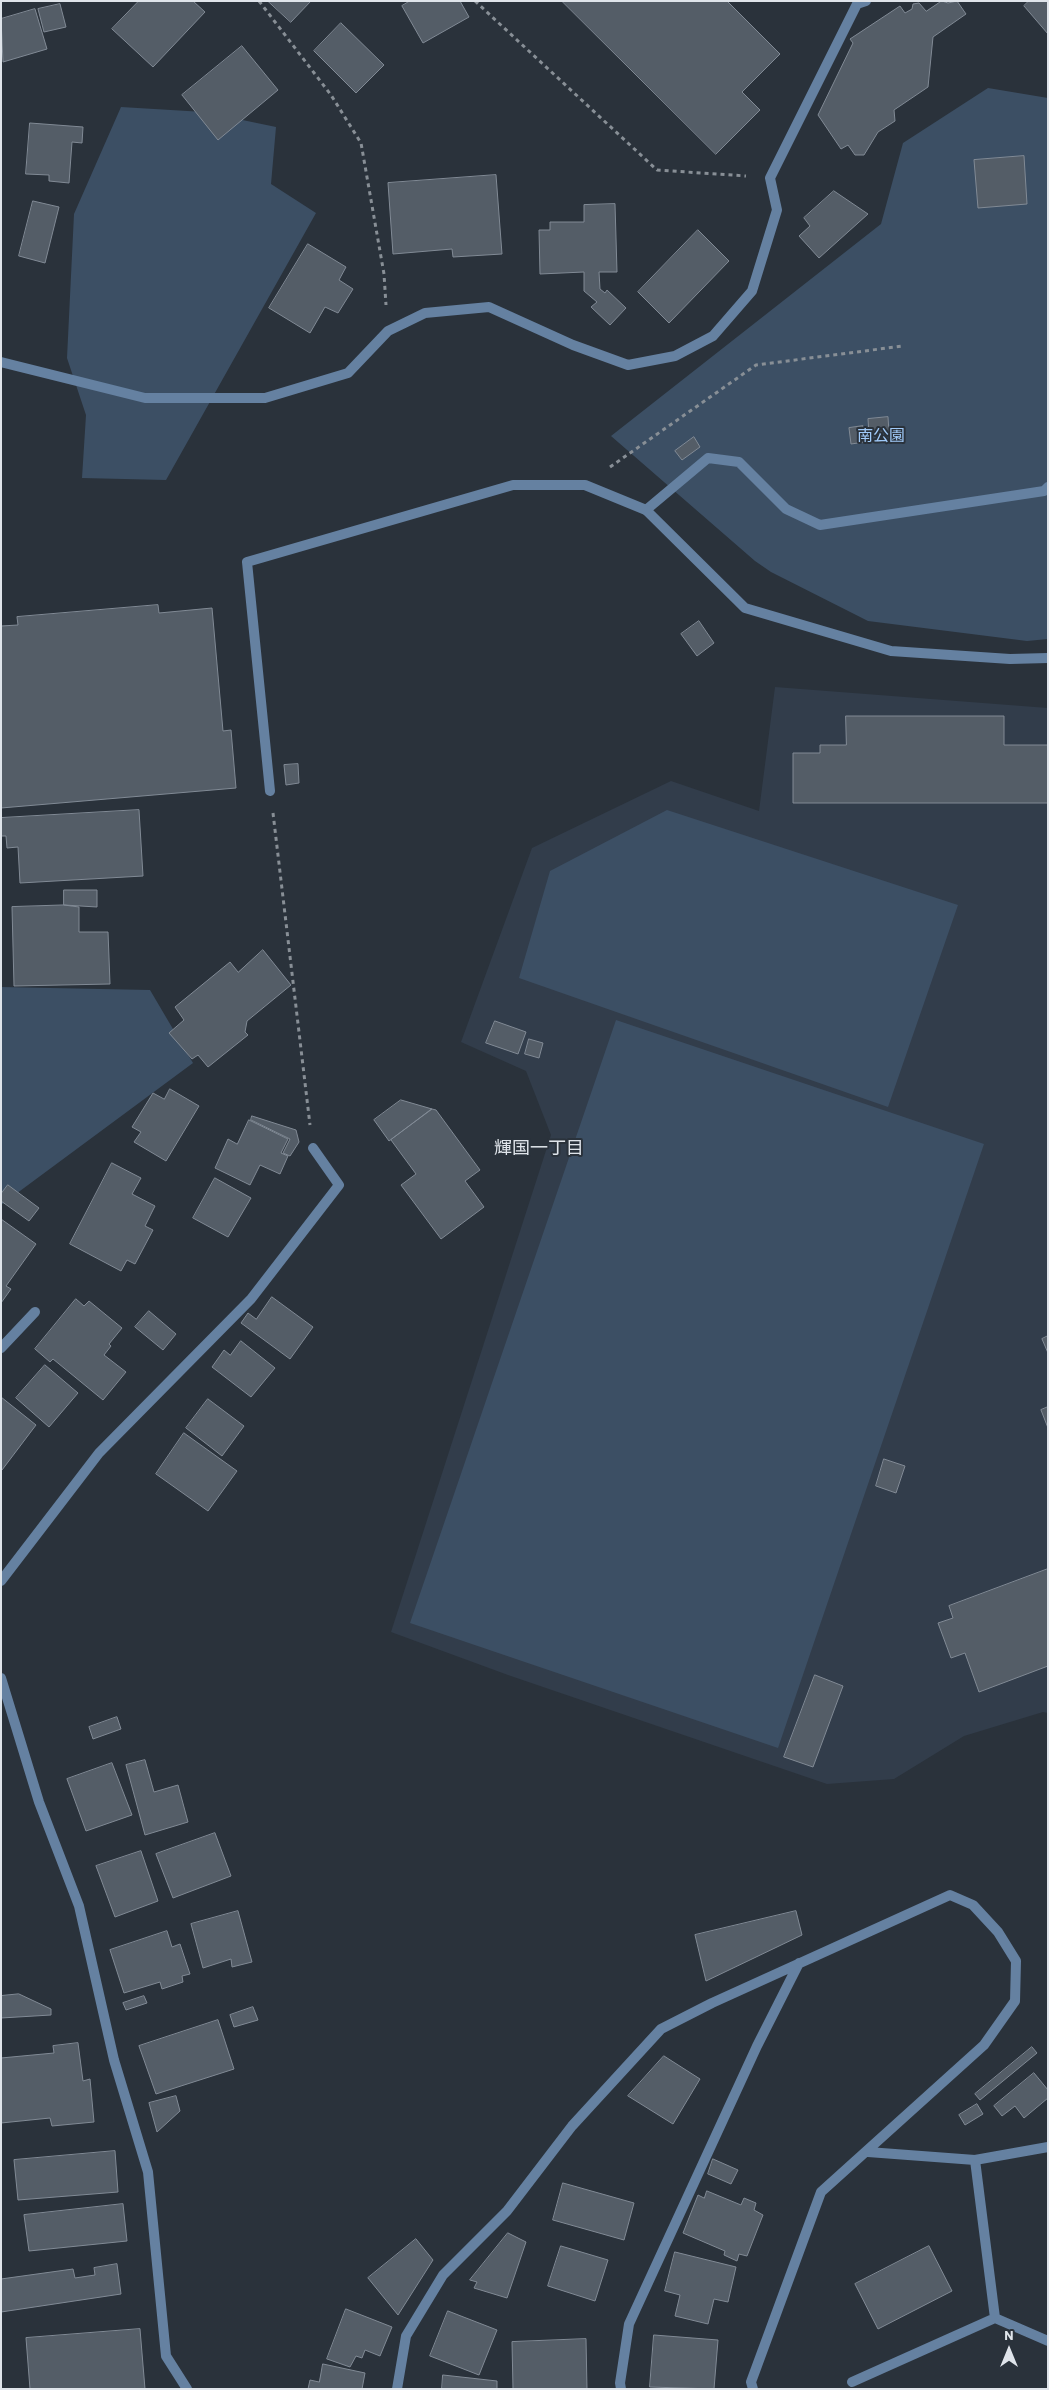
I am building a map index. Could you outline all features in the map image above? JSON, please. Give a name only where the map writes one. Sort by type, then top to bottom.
[{"type":"street","points":[[1,362],[145,398],[265,398],[348,373],[388,331],[425,314],[489,307],[573,345],[628,365],[675,356],[713,336],[752,291],[777,210],[770,178],[857,4],[866,1]]},
{"type":"street","points":[[646,510],[708,458],[739,462],[786,509],[820,525],[1044,491],[1048,487]]},
{"type":"street","points":[[270,791],[247,562],[513,485],[584,485],[646,510],[745,608],[891,651],[1010,659],[1048,658]]},
{"type":"street","points":[[1,1581],[100,1453],[251,1299],[339,1185],[313,1148]]},
{"type":"street","points":[[1,1348],[35,1312]]},
{"type":"street","points":[[1,1678],[40,1802],[79,1906],[114,2060],[148,2172],[166,2356],[187,2389]]},
{"type":"street","points":[[397,2389],[406,2336],[443,2274],[507,2211],[572,2126],[661,2029],[950,1895],[973,1905],[998,1932],[1016,1961],[1015,2001],[984,2045],[868,2152],[821,2192],[752,2382],[753,2389]]},
{"type":"street","points":[[621,2389],[620,2383],[629,2324],[757,2046],[800,1963]]},
{"type":"street","points":[[868,2152],[975,2160],[1048,2147]]},
{"type":"street","points":[[975,2160],[994,2318]]},
{"type":"street","points":[[852,2382],[994,2318],[1048,2341]]},
{"type":"path","points":[[258,1],[330,95],[361,143],[384,274],[388,331]]},
{"type":"path","points":[[475,1],[657,170],[770,178]]},
{"type":"path","points":[[584,485],[756,365],[903,346]]},
{"type":"path","points":[[270,791],[313,1148]]},
{"type":"shaded area","points":[[775,687],[1048,708],[1048,1713],[1043,1712],[964,1736],[894,1779],[827,1784],[508,1675],[391,1632],[551,1135],[526,1071],[461,1042],[532,848],[671,781],[759,811]]},
{"type":"green space","name":"南公園","points":[[988,88],[1048,98],[1048,639],[1027,641],[868,621],[771,572],[755,561],[611,436],[881,224],[903,143]]},
{"type":"green space","points":[[121,107],[204,112],[276,127],[271,184],[316,213],[166,480],[82,478],[86,415],[67,358],[74,214]]},
{"type":"green space","points":[[667,810],[958,905],[888,1107],[519,978],[550,871]]},
{"type":"green space","points":[[1,987],[150,990],[193,1063],[1,1205]]},
{"type":"green space","points":[[616,1020],[984,1144],[778,1748],[410,1623]]},
{"type":"building","points":[[139,1],[193,1],[205,12],[153,67],[112,29]]},
{"type":"building","points":[[268,1],[311,1],[291,22]]},
{"type":"building","points":[[410,1],[460,1],[469,17],[423,43],[402,6]]},
{"type":"building","points":[[562,1],[727,1],[780,54],[742,92],[760,110],[716,154]]},
{"type":"building","points":[[942,1],[948,3],[957,1],[966,14],[933,37],[928,87],[894,110],[895,121],[878,132],[864,155],[855,155],[848,145],[841,149],[818,115],[853,43],[850,39],[900,6],[905,13],[912,9],[913,4],[919,3],[926,11]]},
{"type":"building","points":[[1029,1],[1048,1],[1048,34],[1024,6]]},
{"type":"building","points":[[60,4],[66,27],[44,32],[38,9]]},
{"type":"building","points":[[35,9],[47,49],[3,62],[1,19]]},
{"type":"building","points":[[341,23],[384,65],[356,93],[314,51]]},
{"type":"building","points":[[242,46],[278,90],[218,140],[182,95]]},
{"type":"building","points":[[30,123],[83,127],[82,143],[72,142],[69,183],[49,181],[49,175],[26,174]]},
{"type":"building","points":[[1024,156],[1027,204],[978,208],[974,160]]},
{"type":"building","points":[[496,175],[502,254],[453,257],[452,249],[393,254],[388,183]]},
{"type":"building","points":[[834,191],[868,214],[819,258],[799,236],[810,226],[804,218]]},
{"type":"building","points":[[33,201],[59,207],[45,263],[19,256]]},
{"type":"building","points":[[615,204],[617,272],[599,272],[600,289],[605,293],[607,290],[626,308],[610,325],[591,307],[597,302],[584,291],[584,272],[540,274],[539,230],[550,230],[550,222],[584,222],[584,205]]},
{"type":"building","points":[[698,230],[729,261],[669,323],[638,292]]},
{"type":"building","points":[[308,244],[346,267],[339,280],[353,289],[338,313],[325,307],[310,333],[269,308]]},
{"type":"building","points":[[888,417],[889,432],[869,434],[868,419]]},
{"type":"building","points":[[863,426],[865,442],[851,444],[849,428]]},
{"type":"building","points":[[694,437],[700,447],[682,460],[675,451]]},
{"type":"building","points":[[158,605],[159,613],[212,608],[223,731],[231,730],[236,788],[1,808],[1,626],[18,625],[17,617]]},
{"type":"building","points":[[699,621],[714,643],[697,656],[681,634]]},
{"type":"building","points":[[846,716],[1004,716],[1004,745],[1048,745],[1048,803],[793,803],[793,753],[820,753],[820,745],[846,745]]},
{"type":"building","points":[[298,764],[299,783],[286,785],[284,765]]},
{"type":"building","points":[[139,810],[143,876],[20,883],[18,847],[7,848],[6,836],[1,836],[1,818]]},
{"type":"building","points":[[64,890],[97,890],[97,907],[64,905]]},
{"type":"building","points":[[64,905],[79,907],[79,932],[108,932],[110,984],[14,986],[12,907]]},
{"type":"building","points":[[263,950],[291,985],[247,1021],[245,1032],[248,1035],[208,1067],[198,1055],[192,1059],[169,1033],[184,1020],[175,1007],[230,962],[238,972]]},
{"type":"building","points":[[495,1021],[526,1032],[518,1054],[486,1043]]},
{"type":"building","points":[[529,1039],[543,1043],[539,1058],[525,1054]]},
{"type":"building","points":[[170,1089],[199,1106],[166,1161],[134,1142],[141,1132],[132,1127],[153,1093],[164,1099]]},
{"type":"building","points":[[401,1100],[432,1109],[389,1141],[374,1120]]},
{"type":"building","points":[[432,1109],[436,1110],[480,1170],[465,1181],[484,1207],[441,1239],[401,1185],[416,1174],[391,1140]]},
{"type":"building","points":[[252,1116],[296,1130],[299,1142],[290,1156],[283,1153],[290,1139],[251,1120]]},
{"type":"building","points":[[249,1120],[288,1139],[281,1153],[288,1156],[280,1174],[260,1165],[250,1185],[215,1168],[228,1139],[237,1144]]},
{"type":"building","points":[[112,1163],[141,1178],[132,1194],[155,1206],[145,1226],[153,1230],[135,1264],[127,1260],[121,1271],[70,1244]]},
{"type":"building","points":[[215,1178],[251,1198],[228,1237],[193,1218]]},
{"type":"building","points":[[8,1185],[39,1208],[29,1221],[1,1201],[1,1194]]},
{"type":"building","points":[[1,1219],[36,1244],[6,1286],[11,1289],[1,1303]]},
{"type":"building","points":[[272,1297],[313,1327],[290,1359],[241,1323],[248,1313],[256,1319]]},
{"type":"building","points":[[76,1299],[84,1306],[89,1301],[122,1328],[109,1344],[111,1346],[104,1355],[126,1372],[103,1400],[53,1359],[50,1362],[35,1349]]},
{"type":"building","points":[[149,1311],[176,1334],[163,1350],[135,1327]]},
{"type":"building","points":[[1048,1336],[1048,1353],[1042,1339]]},
{"type":"building","points":[[241,1341],[275,1368],[251,1397],[212,1367],[224,1350],[230,1355]]},
{"type":"building","points":[[45,1365],[78,1393],[49,1427],[16,1398]]},
{"type":"building","points":[[1,1397],[36,1425],[2,1470],[1,1470]]},
{"type":"building","points":[[208,1399],[244,1426],[222,1456],[186,1428]]},
{"type":"building","points":[[1048,1407],[1048,1428],[1041,1410]]},
{"type":"building","points":[[184,1433],[237,1471],[208,1511],[156,1474]]},
{"type":"building","points":[[884,1459],[905,1466],[896,1493],[876,1486]]},
{"type":"building","points":[[1048,1569],[1048,1666],[979,1692],[965,1653],[951,1658],[938,1623],[953,1618],[949,1606]]},
{"type":"building","points":[[815,1675],[843,1686],[813,1767],[784,1757]]},
{"type":"building","points":[[117,1717],[121,1729],[93,1739],[89,1727]]},
{"type":"building","points":[[145,1760],[154,1792],[178,1785],[188,1822],[145,1835],[126,1765]]},
{"type":"building","points":[[112,1763],[132,1815],[86,1831],[67,1779]]},
{"type":"building","points":[[215,1833],[231,1876],[173,1898],[156,1854]]},
{"type":"building","points":[[141,1851],[158,1901],[115,1917],[96,1866]]},
{"type":"building","points":[[238,1911],[252,1962],[232,1967],[231,1959],[203,1968],[191,1924]]},
{"type":"building","points":[[796,1911],[802,1935],[706,1981],[695,1935]]},
{"type":"building","points":[[167,1931],[172,1947],[180,1944],[190,1974],[182,1976],[183,1982],[162,1989],[160,1982],[124,1993],[110,1950]]},
{"type":"building","points":[[19,1994],[51,2009],[51,2015],[1,2018],[1,1996]]},
{"type":"building","points":[[144,1996],[147,2003],[126,2010],[123,2003]]},
{"type":"building","points":[[253,2007],[258,2020],[234,2027],[230,2015]]},
{"type":"building","points":[[218,2020],[234,2069],[156,2094],[139,2046]]},
{"type":"building","points":[[78,2043],[83,2081],[90,2079],[94,2122],[52,2126],[50,2118],[1,2123],[1,2058],[54,2053],[53,2046]]},
{"type":"building","points":[[1032,2047],[1037,2053],[980,2100],[975,2094]]},
{"type":"building","points":[[664,2056],[700,2079],[673,2124],[628,2096]]},
{"type":"building","points":[[1034,2073],[1048,2090],[1048,2098],[1024,2118],[1015,2106],[1002,2116],[994,2106]]},
{"type":"building","points":[[176,2096],[180,2111],[157,2132],[149,2103]]},
{"type":"building","points":[[977,2104],[983,2114],[965,2125],[959,2115]]},
{"type":"building","points":[[115,2151],[118,2192],[18,2200],[14,2160]]},
{"type":"building","points":[[713,2159],[738,2170],[731,2184],[708,2174]]},
{"type":"building","points":[[563,2183],[634,2203],[624,2240],[553,2220]]},
{"type":"building","points":[[707,2191],[741,2205],[744,2198],[756,2203],[754,2210],[763,2215],[747,2256],[739,2254],[737,2261],[724,2255],[725,2251],[683,2233],[698,2195],[704,2198]]},
{"type":"building","points":[[123,2204],[127,2241],[29,2251],[24,2215]]},
{"type":"building","points":[[508,2233],[526,2242],[507,2298],[474,2288],[477,2282],[470,2280]]},
{"type":"building","points":[[416,2239],[433,2260],[398,2315],[368,2278]]},
{"type":"building","points":[[561,2246],[608,2260],[595,2301],[548,2286]]},
{"type":"building","points":[[929,2246],[952,2291],[878,2329],[855,2284]]},
{"type":"building","points":[[675,2252],[736,2267],[728,2302],[714,2299],[708,2324],[675,2316],[680,2295],[665,2291]]},
{"type":"building","points":[[117,2264],[121,2294],[1,2312],[1,2279],[73,2269],[75,2278],[95,2275],[94,2268]]},
{"type":"building","points":[[346,2309],[392,2327],[380,2356],[365,2350],[362,2358],[356,2356],[350,2367],[327,2359]]},
{"type":"building","points":[[448,2311],[497,2330],[479,2375],[430,2356]]},
{"type":"building","points":[[140,2329],[145,2389],[30,2389],[26,2338]]},
{"type":"building","points":[[654,2335],[718,2340],[714,2389],[650,2387]]},
{"type":"building","points":[[586,2339],[587,2389],[513,2389],[512,2342]]},
{"type":"building","points":[[323,2364],[365,2373],[362,2389],[308,2389],[310,2380],[319,2382]]},
{"type":"building","points":[[443,2375],[497,2381],[497,2389],[442,2389]]},
{"type":"district","name":"輝国一丁目","points":[[539,1148]]}]
